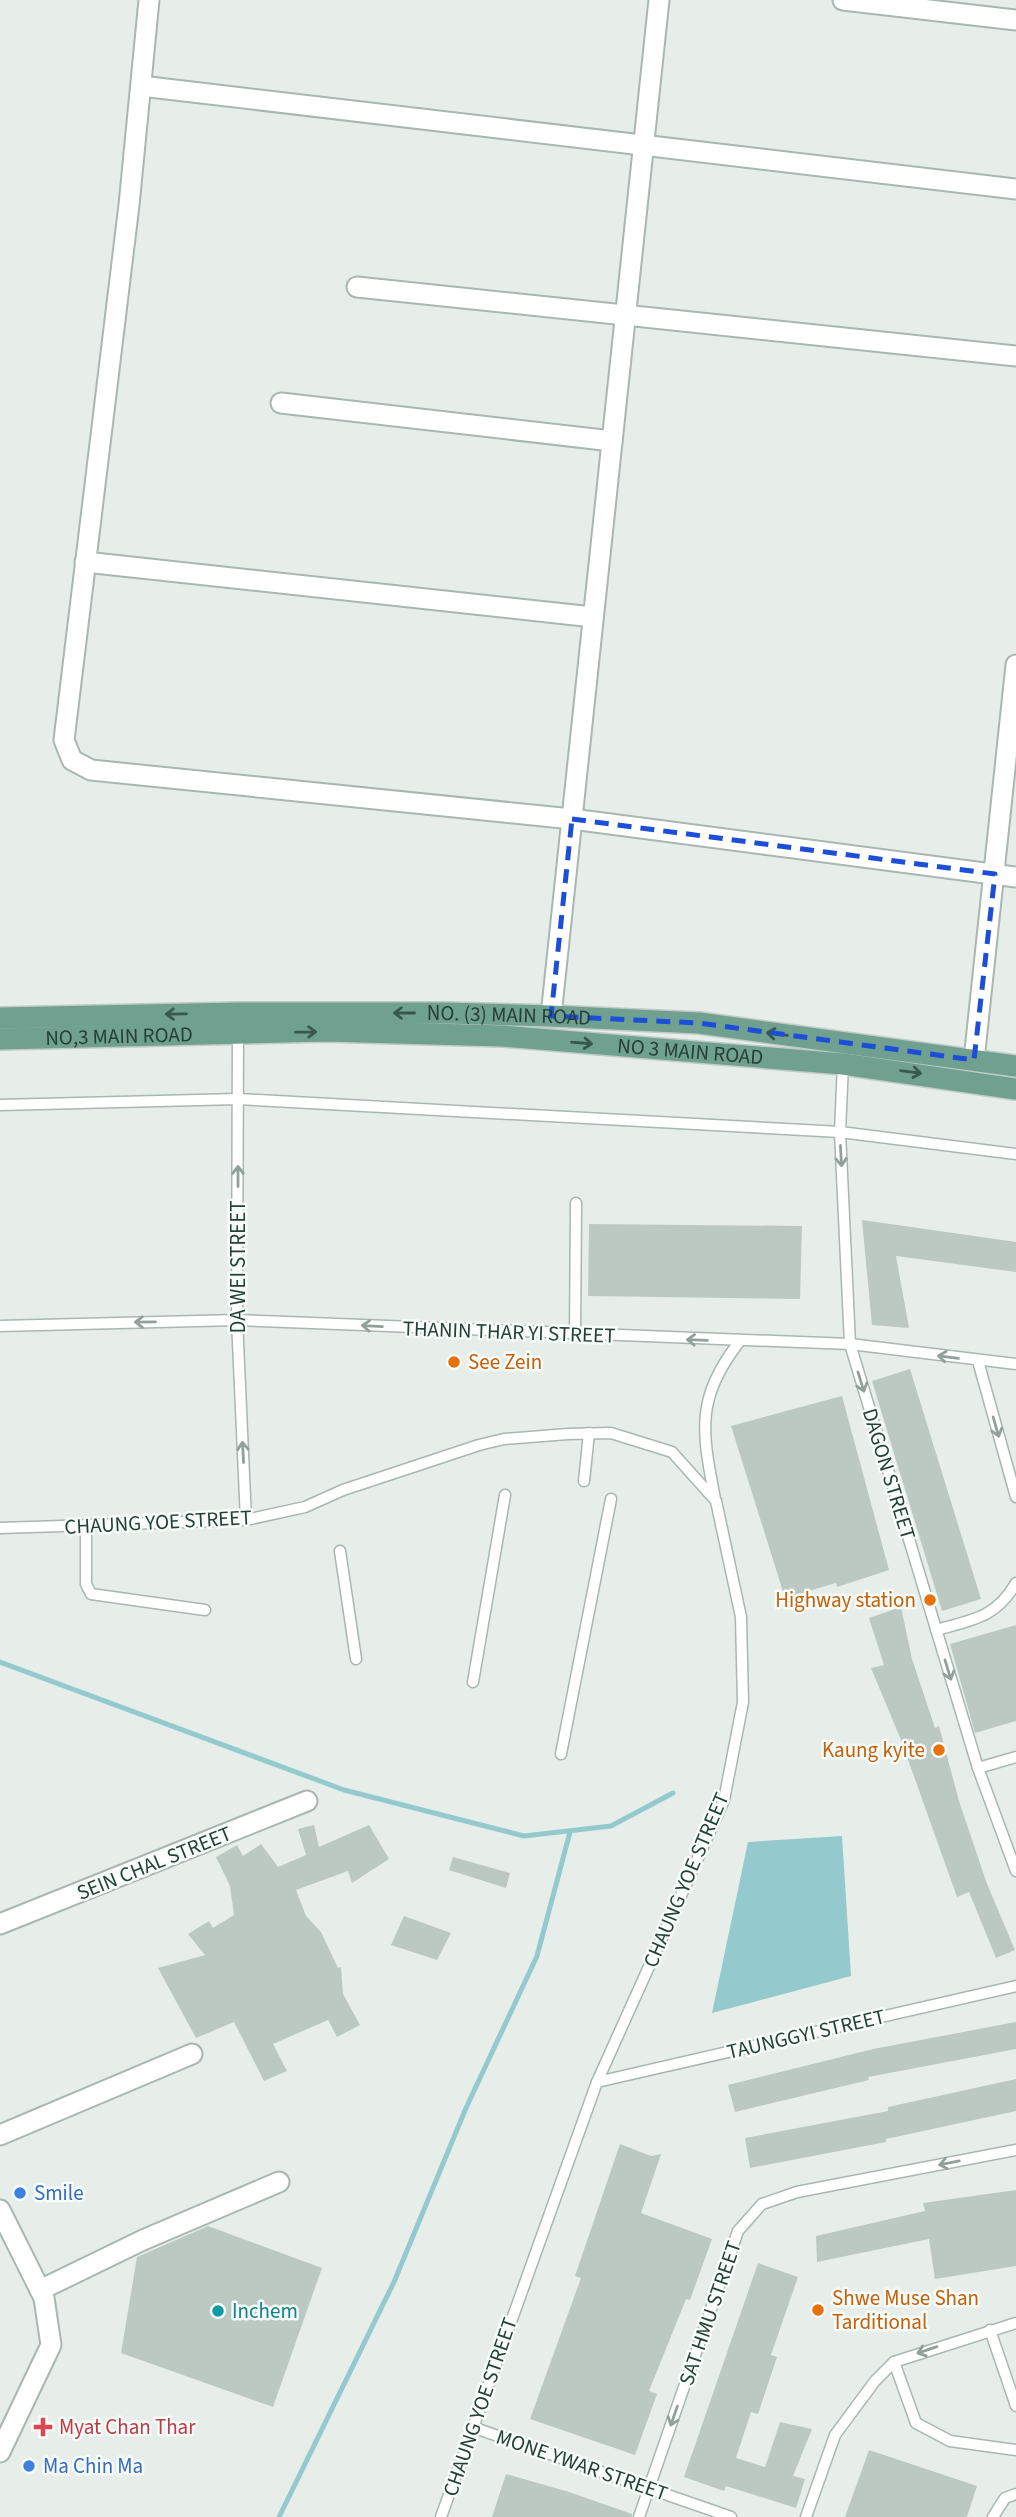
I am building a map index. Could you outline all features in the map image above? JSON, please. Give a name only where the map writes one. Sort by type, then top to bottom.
[{"type":"main road","name":"NO. (3) MAIN ROAD","points":[[0,1018],[238,1023],[447,1013],[551,1016],[699,1023],[972,1070],[1016,1066]]},
{"type":"main road","name":"NO 3 MAIN ROAD","points":[[238,1023],[326,1031],[549,1040],[843,1064],[972,1070],[1016,1089]]},
{"type":"main road","name":"NO,3 MAIN ROAD","points":[[0,1039],[238,1023]]},
{"type":"street","points":[[149,0],[129,205],[64,740],[72,760],[91,770],[572,819],[1016,877]]},
{"type":"street","points":[[551,1016],[659,0]]},
{"type":"street","points":[[843,0],[1016,20]]},
{"type":"street","points":[[141,86],[1016,189]]},
{"type":"street","points":[[357,287],[1016,356]]},
{"type":"street","points":[[281,403],[612,441]]},
{"type":"street","points":[[85,562],[593,617]]},
{"type":"street","points":[[972,1070],[1016,666]]},
{"type":"street","name":"SEIN CHAL STREET","points":[[0,1924],[307,1801]]},
{"type":"street","points":[[0,2135],[192,2054]]},
{"type":"street","points":[[40,2290],[143,2240],[279,2182]]},
{"type":"street","points":[[0,2210],[40,2290],[51,2345],[0,2452]]},
{"type":"lane","points":[[549,1040],[551,1016]]},
{"type":"lane","name":"DA WEI STREET","points":[[238,1023],[237,1320],[246,1520]]},
{"type":"lane","name":"DAGON STREET","points":[[843,1064],[839,1132],[850,1344],[978,1768],[1016,1871]]},
{"type":"lane","points":[[0,1105],[238,1099],[839,1132],[1016,1154]]},
{"type":"lane","points":[[575,1336],[576,1203]]},
{"type":"lane","name":"THANIN THAR YI STREET","points":[[0,1326],[237,1320],[575,1336],[850,1344],[978,1362],[1016,1364]]},
{"type":"lane","points":[[716,1501],[704,1431],[709,1391],[721,1366],[739,1342]]},
{"type":"lane","points":[[978,1362],[1016,1497]]},
{"type":"lane","points":[[584,1481],[589,1433]]},
{"type":"lane","name":"CHAUNG YOE STREET","points":[[0,1528],[246,1520],[305,1507],[343,1490],[479,1445],[504,1439],[589,1433],[611,1433],[672,1452],[716,1501],[742,1629],[743,1702],[724,1800],[597,2082],[441,2517]]},
{"type":"lane","points":[[473,1682],[505,1495]]},
{"type":"lane","points":[[561,1754],[611,1499]]},
{"type":"lane","points":[[86,1526],[86,1584],[91,1594],[205,1610]]},
{"type":"lane","points":[[340,1551],[356,1659]]},
{"type":"lane","points":[[936,1630],[985,1616],[1005,1602],[1016,1583]]},
{"type":"lane","points":[[978,1768],[1016,1757]]},
{"type":"lane","name":"TAUNGGYI STREET","points":[[597,2082],[1016,1986]]},
{"type":"lane","name":"SAT HMU STREET","points":[[639,2517],[738,2231],[762,2204],[796,2192],[1016,2150]]},
{"type":"lane","points":[[806,2517],[835,2435],[875,2381],[894,2362],[1016,2323]]},
{"type":"lane","points":[[990,2330],[1016,2406]]},
{"type":"lane","points":[[894,2362],[916,2423],[950,2441],[1016,2450]]},
{"type":"lane","name":"MONE YWAR STREET","points":[[472,2427],[732,2517]]},
{"type":"lane","points":[[993,2517],[1005,2498],[1016,2494]]},
{"type":"highlighted area","points":[[572,819],[995,874],[974,1060],[699,1023],[551,1016]]},
{"type":"water","points":[[842,1836],[851,1976],[712,2013],[748,1842]]},
{"type":"building","points":[[862,1220],[1016,1242],[1016,1272],[896,1256],[909,1328],[872,1325]]},
{"type":"building","points":[[589,1224],[802,1226],[800,1299],[588,1296]]},
{"type":"building","points":[[910,1369],[981,1599],[942,1611],[872,1381]]},
{"type":"building","points":[[842,1396],[889,1570],[837,1587],[836,1583],[785,1598],[731,1426]]},
{"type":"building","points":[[901,1607],[912,1659],[935,1728],[939,1726],[959,1801],[987,1884],[1015,1950],[996,1958],[969,1892],[957,1897],[901,1740],[871,1668],[884,1665],[869,1618]]},
{"type":"building","points":[[1016,1625],[1016,1721],[975,1733],[950,1644]]},
{"type":"building","points":[[314,1825],[319,1847],[369,1825],[389,1859],[352,1883],[348,1871],[296,1890],[306,1916],[321,1932],[338,1968],[341,1967],[343,1994],[360,2025],[337,2037],[328,2020],[273,2044],[287,2071],[264,2081],[234,2022],[196,2038],[158,1968],[205,1955],[188,1934],[209,1921],[213,1928],[234,1915],[230,1886],[216,1857],[237,1845],[243,1856],[261,1844],[278,1867],[306,1855],[298,1829]]},
{"type":"building","points":[[453,1857],[510,1873],[506,1888],[449,1870]]},
{"type":"building","points":[[404,1916],[451,1933],[437,1960],[391,1945]]},
{"type":"building","points":[[1016,2022],[1016,2049],[868,2077],[869,2080],[735,2112],[728,2085],[873,2049]]},
{"type":"building","points":[[1016,2079],[1016,2111],[886,2139],[886,2142],[750,2168],[745,2138],[888,2111],[888,2107]]},
{"type":"building","points":[[620,2144],[651,2156],[661,2154],[641,2213],[712,2239],[690,2300],[686,2299],[649,2391],[657,2394],[635,2455],[530,2419],[581,2278],[575,2276]]},
{"type":"building","points":[[1016,2190],[1016,2266],[935,2279],[929,2239],[817,2262],[816,2236],[925,2211],[923,2203]]},
{"type":"building","name":"Inchem","points":[[208,2226],[322,2268],[273,2407],[121,2353],[137,2257]]},
{"type":"building","points":[[758,2263],[798,2277],[771,2355],[777,2357],[758,2414],[751,2412],[736,2458],[765,2467],[780,2422],[812,2429],[793,2476],[805,2479],[796,2508],[726,2486],[724,2491],[684,2477]]},
{"type":"building","points":[[869,2450],[977,2486],[967,2517],[845,2517]]},
{"type":"building","points":[[506,2474],[569,2492],[632,2514],[632,2517],[492,2517]]},
{"type":"waterway","points":[[0,1662],[344,1790],[524,1836],[611,1826],[673,1793]]},
{"type":"waterway","points":[[279,2517],[394,2282],[466,2108],[537,1956],[570,1832]]},
{"type":"place","name":"See Zein","points":[[454,1362]]},
{"type":"place","name":"Highway station","points":[[930,1600]]},
{"type":"place","name":"Kaung kyite","points":[[939,1750]]},
{"type":"place","name":"Smile","points":[[20,2193]]},
{"type":"place","name":"Shwe Muse Shan Tarditional","points":[[818,2310]]},
{"type":"place","name":"Inchem","points":[[218,2311]]},
{"type":"place","name":"Myat Chan Thar","points":[[43,2427]]},
{"type":"place","name":"Ma Chin Ma","points":[[29,2466]]}]
